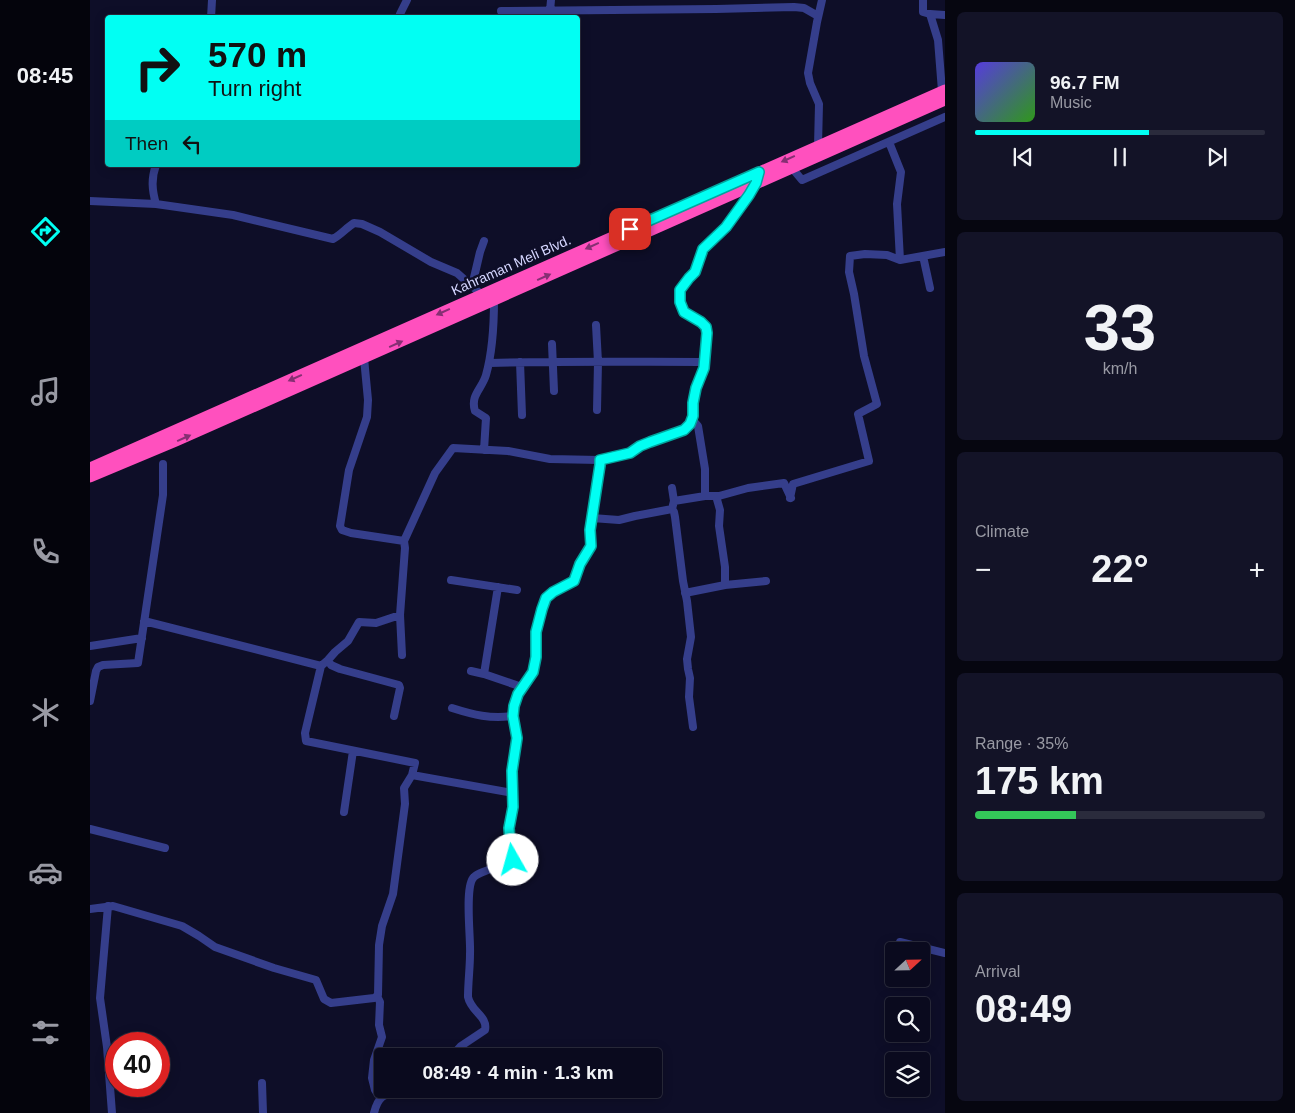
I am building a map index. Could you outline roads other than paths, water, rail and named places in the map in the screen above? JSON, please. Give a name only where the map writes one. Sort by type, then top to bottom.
[{"type":"highway","name":"Kahraman Meli Blvd.","points":[[90,477],[176,441],[494,300],[758,177],[818,146],[944,94]]},
{"type":"highway","name":"Kahraman Meli Blvd.","points":[[90,468],[482,294],[758,177],[792,168],[944,94]]},
{"type":"street","points":[[211,15],[212,0]]},
{"type":"street","points":[[400,14],[407,0]]},
{"type":"street","points":[[550,11],[551,0]]},
{"type":"street","points":[[716,9],[717,0]]},
{"type":"street","points":[[818,146],[819,104],[808,73],[822,0]]},
{"type":"street","points":[[923,0],[923,12],[945,15]]},
{"type":"street","points":[[501,11],[794,7],[804,8],[818,16]]},
{"type":"street","points":[[930,14],[938,40],[944,94]]},
{"type":"street","points":[[792,168],[802,180],[945,117]]},
{"type":"street","points":[[889,142],[901,172],[897,204],[900,260]]},
{"type":"street","points":[[155,167],[152,175],[152,189],[156,204]]},
{"type":"street","points":[[402,655],[400,614],[404,541],[435,473],[453,448],[508,451],[550,459],[600,460],[630,453],[640,446],[684,430],[690,424],[693,416],[696,388],[704,368],[707,333],[706,327],[701,322],[684,312],[680,302],[680,290],[695,272],[703,249],[726,227],[749,195],[758,177]]},
{"type":"street","points":[[90,201],[156,204],[232,215],[333,239],[345,232],[346,228],[354,223],[362,224],[380,232],[431,262],[457,273],[482,294]]},
{"type":"street","points":[[472,286],[484,241]]},
{"type":"street","points":[[674,501],[716,496],[748,488],[784,483],[791,500],[793,484],[869,461],[858,414],[877,404],[864,356],[849,272],[850,256],[880,255],[900,260],[945,254]]},
{"type":"street","points":[[923,256],[930,288]]},
{"type":"street","points":[[484,450],[486,418],[475,411],[474,399],[490,363],[494,326],[494,300]]},
{"type":"street","points":[[596,325],[598,362],[597,410]]},
{"type":"street","points":[[552,344],[554,391]]},
{"type":"street","points":[[364,358],[368,400],[367,417],[349,470],[340,526],[342,530],[351,533],[404,541]]},
{"type":"street","points":[[490,363],[552,361],[705,362]]},
{"type":"street","points":[[520,362],[522,415]]},
{"type":"street","points":[[692,420],[698,426],[705,469],[704,496]]},
{"type":"street","points":[[460,1048],[485,1030],[486,1027],[485,1021],[469,1003],[468,997],[470,883],[473,877],[478,874],[511,863],[513,860],[509,828],[513,807],[512,771],[517,738],[513,716],[516,699],[533,672],[536,657],[536,632],[546,598],[574,581],[580,564],[591,546],[590,530],[600,460]]},
{"type":"street","points":[[90,700],[98,668],[102,665],[138,662],[163,495],[163,464]]},
{"type":"street","points":[[672,488],[674,501],[672,509],[674,512],[691,637],[688,664],[693,727]]},
{"type":"street","points":[[716,496],[720,510],[719,526],[725,567],[725,585]]},
{"type":"street","points":[[592,518],[620,520],[672,509]]},
{"type":"street","points":[[450,580],[517,590]]},
{"type":"street","points":[[685,593],[725,585],[766,581]]},
{"type":"street","points":[[484,674],[498,587]]},
{"type":"street","points":[[90,909],[108,906],[120,907],[182,926],[215,947],[274,968],[316,980],[324,999],[330,1003],[366,999],[378,995],[379,945],[382,926],[393,894],[405,804],[404,788],[412,775],[415,763],[306,741],[305,733],[321,666],[348,641],[359,622],[376,623],[400,614]]},
{"type":"street","points":[[144,621],[321,666]]},
{"type":"street","points":[[90,646],[142,638]]},
{"type":"street","points":[[328,660],[330,665],[399,685],[394,716]]},
{"type":"street","points":[[471,671],[522,687]]},
{"type":"street","points":[[452,708],[471,714],[498,718],[513,716]]},
{"type":"street","points":[[344,812],[353,751]]},
{"type":"street","points":[[412,775],[513,793]]},
{"type":"street","points":[[90,829],[165,848]]},
{"type":"street","points":[[108,906],[100,998],[107,1047],[112,1113]]},
{"type":"street","points":[[930,949],[945,953]]},
{"type":"street","points":[[376,996],[380,1002],[379,1024],[382,1037],[378,1048]]},
{"type":"street","points":[[374,1060],[372,1078],[374,1086]]},
{"type":"street","points":[[262,1083],[263,1113]]},
{"type":"street","points":[[374,1113],[380,1098]]}]
